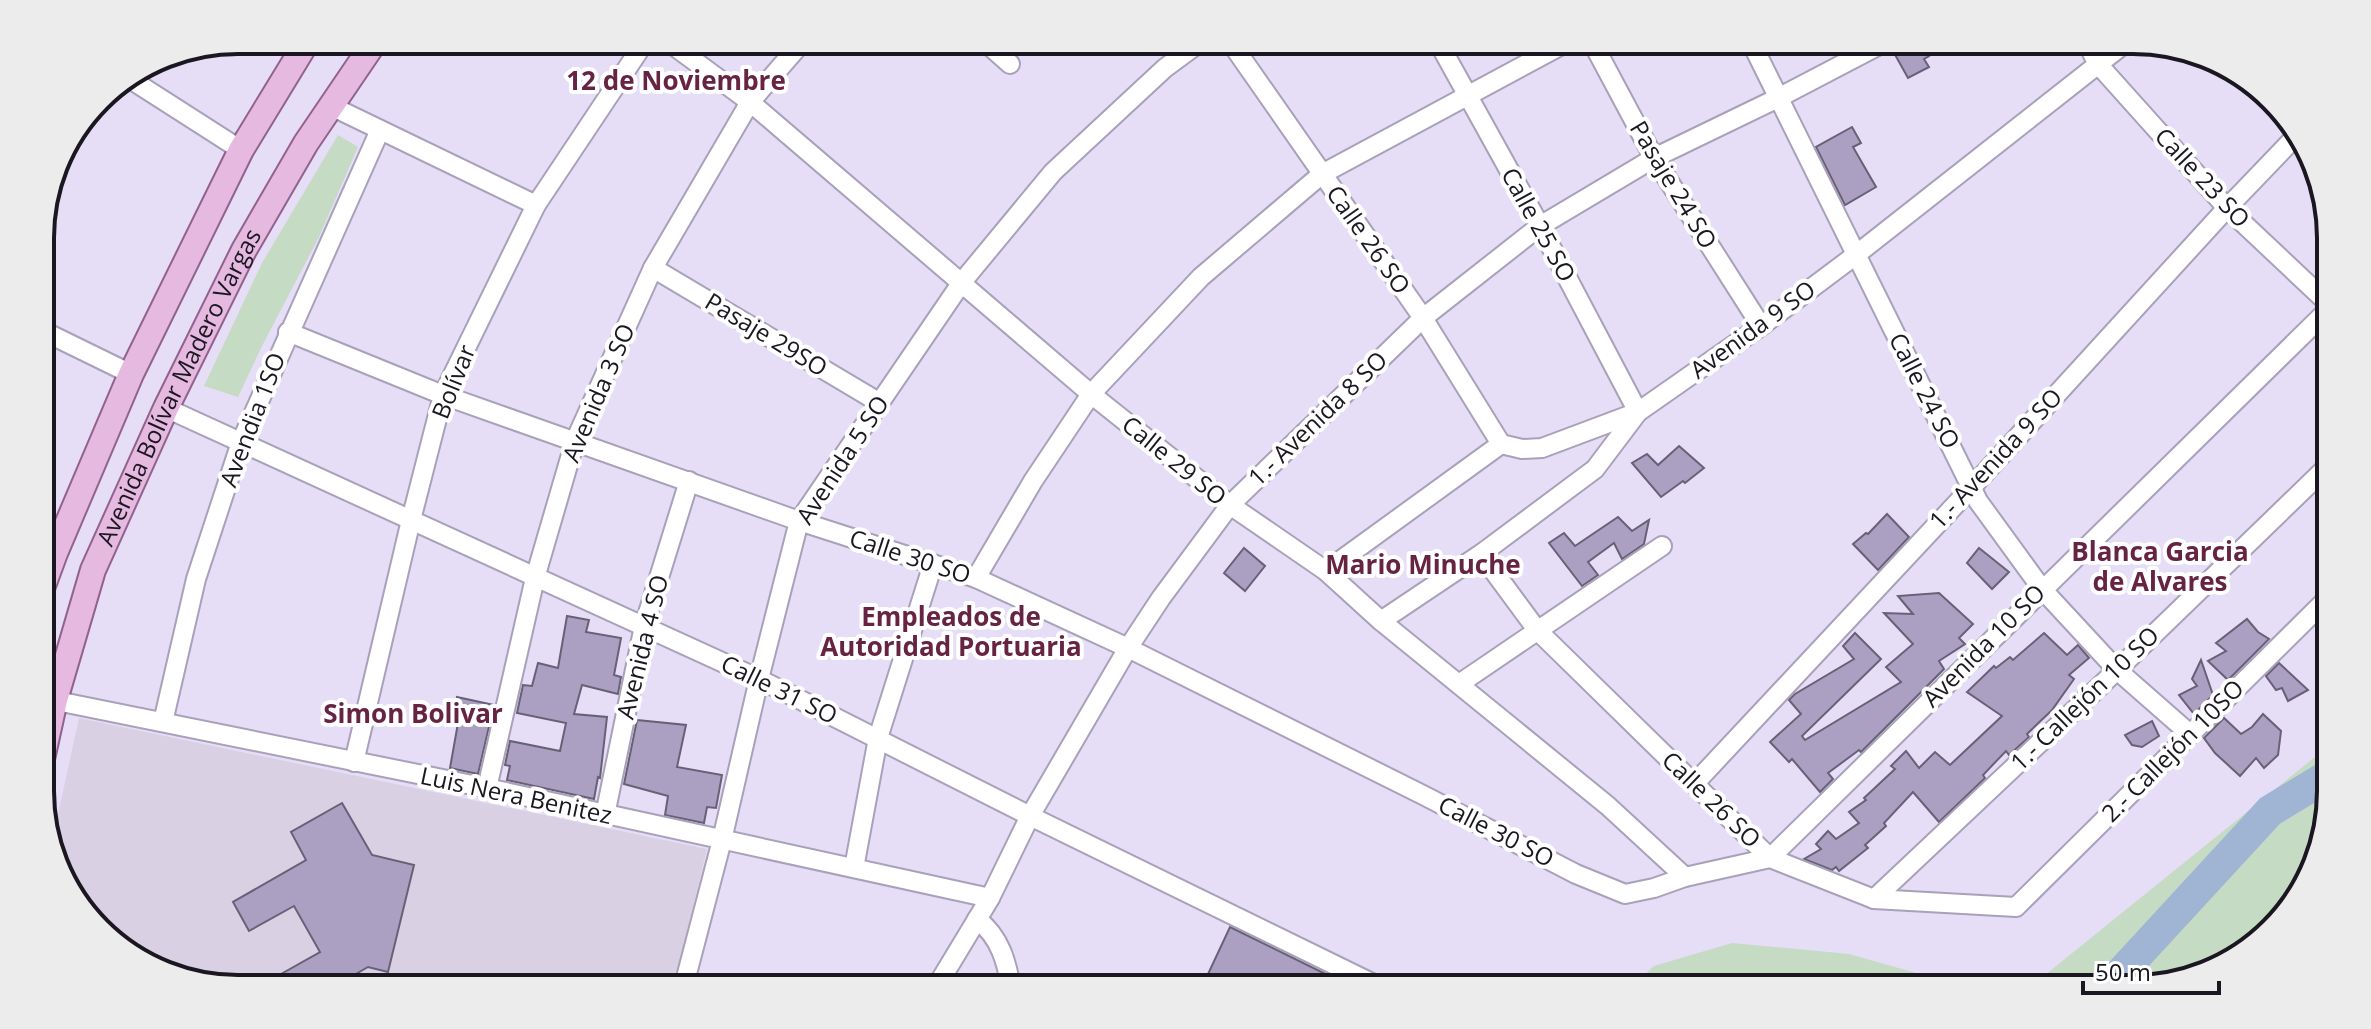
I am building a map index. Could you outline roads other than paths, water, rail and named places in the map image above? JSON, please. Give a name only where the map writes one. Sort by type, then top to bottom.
[{"type":"main road","name":"Avenida Bolívar Madero Vargas","points":[[54,556],[131,374],[241,150],[299,54]]},
{"type":"main road","name":"Avenida Bolívar Madero Vargas","points":[[54,682],[93,570],[166,408],[244,250],[306,143],[366,54]]},
{"type":"street","name":"Bolívar","points":[[354,762],[443,395],[536,205],[637,54]]},
{"type":"street","name":"Calle 29 SO","points":[[685,54],[750,102],[1091,394],[1230,505],[1326,571],[1381,621],[1608,806],[1685,877]]},
{"type":"street","name":"Avenida 3 SO","points":[[487,788],[535,578],[575,441],[653,268],[750,102],[792,54]]},
{"type":"street","points":[[999,54],[1010,64]]},
{"type":"street","name":"Avenida 5 SO","points":[[687,975],[799,521],[962,282],[1053,172],[1184,54]]},
{"type":"street","name":"Calle 26 SO","points":[[1239,54],[1423,318],[1501,444]]},
{"type":"street","name":"Calle 25 SO","points":[[1444,54],[1638,412]]},
{"type":"street","points":[[976,578],[1033,481],[1091,394],[1201,277],[1322,174],[1545,54]]},
{"type":"street","name":"Pasaje 24 SO","points":[[1598,54],[1654,158],[1761,326]]},
{"type":"street","name":"Calle 24 SO","points":[[1757,54],[1978,501],[2042,589],[2117,670],[2190,734]]},
{"type":"street","name":"1.- Avenida 8 SO","points":[[943,975],[990,898],[1030,816],[1128,648],[1230,505],[1423,318],[1540,226],[1654,158],[1862,54]]},
{"type":"street","name":"Calle 23 SO","points":[[2093,54],[2097,63],[2227,208],[2317,295]]},
{"type":"street","name":"Avenida 9 SO","points":[[1381,621],[1481,554],[1595,469],[1638,412],[1857,254],[2110,54]]},
{"type":"street","points":[[138,84],[241,150]]},
{"type":"street","points":[[331,106],[536,205]]},
{"type":"street","name":"Avendia 1SO","points":[[163,722],[196,579],[241,442],[380,130]]},
{"type":"street","name":"1.- Avenida 9 SO","points":[[1695,783],[2290,143]]},
{"type":"street","name":"Pasaje 29SO","points":[[653,268],[880,403]]},
{"type":"street","name":"Avenida 10 SO","points":[[1770,858],[2317,320]]},
{"type":"street","name":"Calle 30 SO","points":[[288,332],[443,395],[799,521],[976,578],[1128,648],[1576,874],[1625,894],[1685,877]]},
{"type":"street","points":[[54,336],[131,374]]},
{"type":"street","name":"Calle 31 SO","points":[[166,408],[759,679],[1355,975]]},
{"type":"street","points":[[1326,571],[1501,444],[1522,449],[1542,448],[1638,412]]},
{"type":"street","name":"1.- Callejón 10 SO","points":[[1874,899],[2317,477]]},
{"type":"street","name":"Avenida 4 SO","points":[[605,815],[644,626],[689,481]]},
{"type":"street","points":[[1459,684],[1662,546]]},
{"type":"street","name":"Calle 26 SO","points":[[1481,554],[1537,630],[1770,858],[1874,899],[2016,907]]},
{"type":"street","points":[[854,868],[878,738],[933,564]]},
{"type":"street","name":"2.- Callejón 10SO","points":[[2016,907],[2317,609]]},
{"type":"street","name":"Luis Nera Benitez","points":[[54,700],[487,788],[990,898]]},
{"type":"street","points":[[1685,877],[1770,858]]},
{"type":"street","points":[[977,919],[986,926],[1004,955],[1008,975]]},
{"type":"waterway","points":[[2119,975],[2270,811],[2317,782]]},
{"type":"district","name":"12 de Noviembre","points":[[676,81]]},
{"type":"district","name":"Mario Minuche","points":[[1423,565]]},
{"type":"district","name":"Blanca Garcia de Alvares","points":[[2160,567]]},
{"type":"district","name":"Empleados de Autoridad Portuaria","points":[[951,632]]},
{"type":"district","name":"Simon Bolivar","points":[[413,714]]}]
